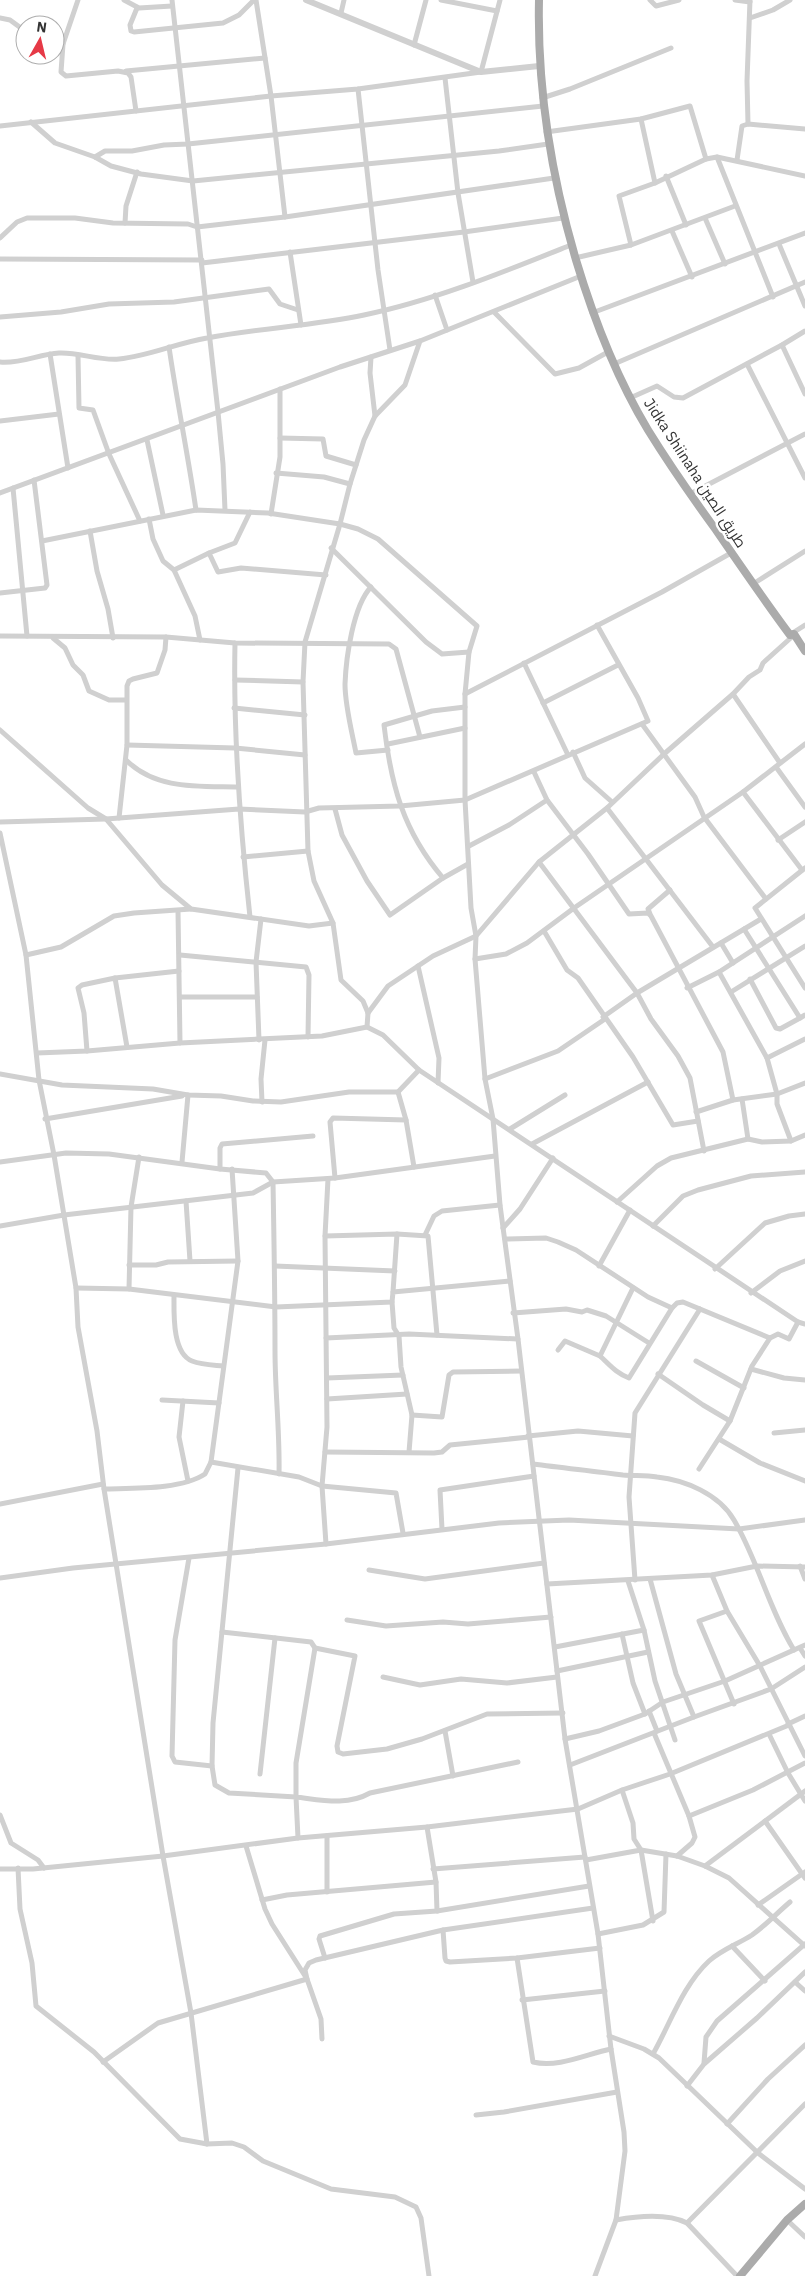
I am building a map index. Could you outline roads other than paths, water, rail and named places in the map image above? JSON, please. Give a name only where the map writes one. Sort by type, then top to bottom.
[{"type":"main road","name":"Jidka Shiinaha طريق الصين","points":[[539,0],[539,66],[548,144],[563,218],[592,313],[608,352],[647,429],[752,584],[805,651]]},
{"type":"main road","points":[[738,2276],[787,2220],[805,2204]]},
{"type":"street","points":[[65,38],[78,0]]},
{"type":"street","points":[[124,0],[137,8],[172,6]]},
{"type":"street","points":[[172,0],[218,412],[225,510]]},
{"type":"street","points":[[137,8],[130,25],[131,31],[231,21],[255,0]]},
{"type":"street","points":[[255,0],[271,96],[285,217]]},
{"type":"street","points":[[306,0],[480,72]]},
{"type":"street","points":[[341,13],[344,0]]},
{"type":"street","points":[[414,45],[426,0]]},
{"type":"street","points":[[441,0],[497,11]]},
{"type":"street","points":[[480,72],[500,0]]},
{"type":"street","points":[[650,0],[656,6],[679,0]]},
{"type":"street","points":[[735,0],[750,1],[747,81],[748,124]]},
{"type":"street","points":[[750,18],[773,10],[790,0]]},
{"type":"street","points":[[0,18],[10,20],[15,24]]},
{"type":"street","points":[[542,98],[570,89],[671,48]]},
{"type":"street","points":[[62,65],[62,74],[86,75],[265,58]]},
{"type":"street","points":[[0,126],[271,96],[358,89],[539,66]]},
{"type":"street","points":[[124,71],[131,76],[136,111]]},
{"type":"street","points":[[445,78],[458,193],[473,282]]},
{"type":"street","points":[[358,89],[390,350]]},
{"type":"street","points":[[95,157],[105,150],[132,151],[164,145],[543,106]]},
{"type":"street","points":[[546,132],[641,119],[690,106],[706,159]]},
{"type":"street","points":[[641,119],[655,183]]},
{"type":"street","points":[[31,122],[54,143],[95,157],[111,166],[167,179],[193,181],[548,144]]},
{"type":"street","points":[[737,160],[740,129],[742,126],[748,124],[805,129]]},
{"type":"street","points":[[717,158],[773,297]]},
{"type":"street","points":[[631,245],[618,198],[621,194],[655,183],[666,176],[706,159],[737,160],[805,176]]},
{"type":"street","points":[[125,223],[126,206],[137,172]]},
{"type":"street","points":[[666,176],[686,225]]},
{"type":"street","points":[[0,238],[17,222],[27,218],[75,218],[125,223],[188,224],[197,227],[285,217],[371,203],[458,193],[554,178]]},
{"type":"street","points":[[576,258],[631,245],[735,206]]},
{"type":"street","points":[[0,259],[202,261],[464,232],[563,218]]},
{"type":"street","points":[[705,218],[725,264]]},
{"type":"street","points":[[672,231],[692,277]]},
{"type":"street","points":[[592,313],[805,234]]},
{"type":"street","points":[[0,362],[24,361],[50,354],[67,353],[78,356],[119,359],[144,355],[209,338],[384,311],[473,282],[571,244]]},
{"type":"street","points":[[779,244],[805,306]]},
{"type":"street","points":[[290,252],[300,325]]},
{"type":"street","points":[[0,493],[280,389],[420,341],[581,276]]},
{"type":"street","points":[[614,364],[805,282]]},
{"type":"street","points":[[0,317],[25,317],[109,304],[174,302],[269,289],[280,304],[298,310]]},
{"type":"street","points":[[435,295],[447,330]]},
{"type":"street","points":[[494,312],[555,374],[579,368],[608,352]]},
{"type":"street","points":[[630,398],[657,386],[674,397],[683,398],[805,331]]},
{"type":"street","points":[[367,1027],[368,1013],[360,997],[344,985],[341,980],[333,923],[314,881],[308,851],[305,812],[303,682],[305,642],[356,465],[375,416],[405,385],[420,341]]},
{"type":"street","points":[[782,345],[805,394]]},
{"type":"street","points":[[169,347],[196,510]]},
{"type":"street","points":[[50,354],[68,468]]},
{"type":"street","points":[[78,356],[79,408],[93,410],[109,454],[140,521]]},
{"type":"street","points":[[371,357],[370,373],[375,416]]},
{"type":"street","points":[[747,364],[805,478]]},
{"type":"street","points":[[270,514],[280,457],[280,389]]},
{"type":"street","points":[[0,421],[59,414]]},
{"type":"street","points":[[690,494],[805,434]]},
{"type":"street","points":[[280,438],[323,439],[326,456],[356,465]]},
{"type":"street","points":[[147,440],[163,515]]},
{"type":"street","points":[[276,473],[324,477],[350,484]]},
{"type":"street","points":[[0,593],[45,588],[47,585],[34,480]]},
{"type":"street","points":[[13,488],[27,636]]},
{"type":"street","points":[[42,541],[163,515],[196,510],[250,512],[340,524],[378,539],[477,626],[469,652],[465,707],[465,800],[471,908],[476,936],[475,959],[485,1079],[493,1119],[500,1205],[548,1584],[565,1739],[578,1809],[592,1908],[598,1934],[625,2151],[616,2220],[595,2276]]},
{"type":"street","points":[[174,570],[209,552],[235,543],[250,512]]},
{"type":"street","points":[[149,519],[153,539],[163,560],[174,570],[195,616],[200,640]]},
{"type":"street","points":[[90,531],[97,571],[108,610],[113,638]]},
{"type":"street","points":[[332,548],[426,642],[442,654],[469,652]]},
{"type":"street","points":[[752,584],[805,551]]},
{"type":"street","points":[[209,552],[216,569],[221,572],[241,568],[326,574]]},
{"type":"street","points":[[466,694],[731,553]]},
{"type":"street","points":[[371,587],[360,600],[345,684],[356,753],[465,728]]},
{"type":"street","points":[[0,822],[106,819],[239,809],[305,812],[319,808],[400,806],[465,800],[534,772],[573,752],[648,721],[638,698],[597,625]]},
{"type":"street","points":[[368,1013],[386,988],[418,966],[456,944],[476,936],[540,862],[607,808],[664,754],[733,694],[792,634],[805,625]]},
{"type":"street","points":[[0,636],[53,638],[166,637],[235,643],[305,642],[394,646],[420,737]]},
{"type":"street","points":[[119,818],[126,760],[126,700],[129,681],[157,674],[166,637]]},
{"type":"street","points":[[53,638],[65,648],[73,665],[83,675],[89,691],[108,700],[126,700]]},
{"type":"street","points":[[235,643],[235,748],[243,857],[250,917]]},
{"type":"street","points":[[524,663],[568,755]]},
{"type":"street","points":[[543,703],[618,664]]},
{"type":"street","points":[[234,680],[303,682]]},
{"type":"street","points":[[733,694],[805,807]]},
{"type":"street","points":[[443,878],[415,841],[400,806],[385,724],[448,707],[465,707]]},
{"type":"street","points":[[234,708],[305,715]]},
{"type":"street","points":[[642,724],[695,797],[704,817],[766,899]]},
{"type":"street","points":[[0,730],[88,808],[106,819],[162,885],[191,909]]},
{"type":"street","points":[[127,745],[235,748],[305,755]]},
{"type":"street","points":[[475,959],[506,954],[544,931],[574,908],[742,792],[805,745]]},
{"type":"street","points":[[573,752],[585,778],[612,802]]},
{"type":"street","points":[[126,760],[143,774],[162,782],[197,786],[238,786]]},
{"type":"street","points":[[534,772],[548,800],[629,914],[648,913],[651,916]]},
{"type":"street","points":[[742,792],[778,840],[804,869],[755,908],[805,988]]},
{"type":"street","points":[[469,846],[509,825],[548,800]]},
{"type":"street","points":[[607,808],[713,947]]},
{"type":"street","points":[[336,809],[342,835],[367,881],[389,915],[392,915],[443,878],[468,864]]},
{"type":"street","points":[[778,840],[805,822]]},
{"type":"street","points":[[0,833],[26,955],[39,1080],[64,1214],[76,1288],[78,1327],[98,1431],[103,1486],[163,1856],[191,2013],[207,2144]]},
{"type":"street","points":[[243,857],[308,851]]},
{"type":"street","points":[[0,862],[7,860]]},
{"type":"street","points":[[540,862],[637,993],[651,1020],[678,1056],[690,1078],[704,1151]]},
{"type":"street","points":[[670,890],[648,909],[679,968],[687,988],[723,1052],[733,1100]]},
{"type":"street","points":[[26,955],[61,947],[114,916],[134,913],[191,909],[309,926],[333,923]]},
{"type":"street","points":[[178,910],[181,997],[180,1043]]},
{"type":"street","points":[[687,988],[756,950],[805,916]]},
{"type":"street","points":[[261,919],[256,962],[257,997],[262,1040],[262,1102]]},
{"type":"street","points":[[485,1079],[558,1051],[637,993],[761,919]]},
{"type":"street","points":[[744,929],[756,950],[803,1017],[780,1029],[776,1028],[750,979]]},
{"type":"street","points":[[544,931],[567,970],[574,974],[633,1057],[673,1125],[698,1121]]},
{"type":"street","points":[[721,943],[733,963]]},
{"type":"street","points":[[731,992],[805,946]]},
{"type":"street","points":[[180,955],[302,966],[308,970],[308,1037]]},
{"type":"street","points":[[418,966],[439,1058],[438,1083]]},
{"type":"street","points":[[87,1051],[84,1013],[78,988],[82,985],[115,978],[179,971]]},
{"type":"street","points":[[719,972],[767,1058],[777,1094],[777,1104],[791,1141]]},
{"type":"street","points":[[115,978],[127,1047]]},
{"type":"street","points":[[181,997],[257,997]]},
{"type":"street","points":[[37,1053],[322,1036],[367,1027],[383,1035],[418,1070],[510,1129],[715,1269],[798,1322],[805,1324]]},
{"type":"street","points":[[767,1058],[805,1039]]},
{"type":"street","points":[[0,1074],[62,1085],[153,1089],[188,1095],[221,1096],[262,1102],[295,1100],[349,1092],[398,1092],[418,1070]]},
{"type":"street","points":[[532,1144],[648,1082]]},
{"type":"street","points":[[696,1112],[733,1100],[777,1094],[805,1084]]},
{"type":"street","points":[[398,1092],[406,1120],[414,1167]]},
{"type":"street","points":[[45,1119],[188,1095]]},
{"type":"street","points":[[182,1162],[188,1095]]},
{"type":"street","points":[[510,1129],[565,1095]]},
{"type":"street","points":[[742,1099],[748,1139]]},
{"type":"street","points":[[335,1178],[330,1122],[332,1119],[406,1120]]},
{"type":"street","points":[[220,1169],[220,1148],[222,1144],[314,1136]]},
{"type":"street","points":[[617,1202],[667,1159],[748,1139],[762,1142],[791,1141],[805,1136]]},
{"type":"street","points":[[0,1162],[84,1153],[139,1156],[220,1169],[266,1172],[273,1182],[276,1307],[275,1352],[280,1438],[279,1474]]},
{"type":"street","points":[[129,1289],[131,1207],[139,1156]]},
{"type":"street","points":[[0,1226],[64,1214],[253,1193],[273,1182],[328,1179],[495,1156]]},
{"type":"street","points":[[503,1228],[520,1209],[553,1158]]},
{"type":"street","points":[[0,1504],[103,1486],[153,1487],[188,1481],[205,1474],[211,1462],[232,1303],[236,1289],[238,1262],[232,1169]]},
{"type":"street","points":[[653,1226],[683,1196],[698,1190],[751,1176],[805,1172]]},
{"type":"street","points":[[326,1544],[322,1486],[327,1399],[327,1268],[325,1236],[328,1179]]},
{"type":"street","points":[[186,1201],[190,1261]]},
{"type":"street","points":[[425,1235],[434,1216],[442,1211],[500,1205]]},
{"type":"street","points":[[600,1266],[630,1210]]},
{"type":"street","points":[[715,1269],[765,1223],[789,1216],[805,1214]]},
{"type":"street","points":[[397,1234],[392,1302],[394,1328],[399,1336],[403,1375],[412,1415],[409,1452]]},
{"type":"street","points":[[325,1236],[425,1235],[429,1240],[437,1335]]},
{"type":"street","points":[[505,1240],[546,1238],[576,1250],[633,1288],[672,1308]]},
{"type":"street","points":[[129,1265],[156,1265],[168,1262],[190,1261],[238,1262]]},
{"type":"street","points":[[752,1293],[780,1270],[805,1262]]},
{"type":"street","points":[[275,1266],[395,1271]]},
{"type":"street","points":[[393,1292],[510,1281]]},
{"type":"street","points":[[76,1288],[129,1289],[276,1307],[392,1302]]},
{"type":"street","points":[[600,1356],[633,1288]]},
{"type":"street","points":[[174,1296],[176,1331],[182,1352],[192,1361],[223,1366]]},
{"type":"street","points":[[558,1350],[565,1341],[600,1356],[616,1372],[629,1378],[672,1308],[680,1302],[700,1308],[770,1338]]},
{"type":"street","points":[[635,1580],[630,1524],[630,1476],[635,1412],[700,1308]]},
{"type":"street","points":[[513,1313],[566,1309],[582,1312],[587,1310],[616,1322],[649,1343]]},
{"type":"street","points":[[699,1469],[730,1421],[751,1370],[770,1338],[778,1334],[789,1339],[798,1322]]},
{"type":"street","points":[[326,1338],[437,1335],[518,1339]]},
{"type":"street","points":[[696,1361],[744,1388]]},
{"type":"street","points":[[751,1370],[767,1375],[805,1380]]},
{"type":"street","points":[[412,1415],[442,1417],[449,1375],[453,1372],[521,1371]]},
{"type":"street","points":[[658,1374],[730,1421]]},
{"type":"street","points":[[327,1378],[403,1375]]},
{"type":"street","points":[[327,1399],[407,1394]]},
{"type":"street","points":[[162,1400],[219,1403]]},
{"type":"street","points":[[183,1401],[180,1437],[188,1481]]},
{"type":"street","points":[[774,1434],[805,1430]]},
{"type":"street","points":[[325,1452],[440,1453],[450,1445],[578,1431],[633,1436]]},
{"type":"street","points":[[719,1439],[760,1463],[805,1481]]},
{"type":"street","points":[[211,1462],[306,1479],[322,1486],[396,1493],[403,1533]]},
{"type":"street","points":[[533,1464],[630,1476],[657,1477],[682,1482],[700,1489],[728,1511],[739,1529],[757,1566],[776,1616],[794,1650]]},
{"type":"street","points":[[238,1468],[213,1723],[212,1766],[215,1785],[229,1793],[344,1802],[359,1799],[370,1793],[518,1762]]},
{"type":"street","points":[[442,1529],[440,1490],[534,1476]]},
{"type":"street","points":[[0,1578],[73,1568],[117,1566],[231,1552],[326,1544],[403,1533],[539,1520],[739,1529],[805,1520]]},
{"type":"street","points":[[189,1558],[175,1640],[172,1756],[175,1762],[181,1764],[212,1766]]},
{"type":"street","points":[[368,1570],[425,1579],[544,1563]]},
{"type":"street","points":[[548,1584],[650,1580],[712,1575],[757,1566],[802,1566],[805,1579]]},
{"type":"street","points":[[712,1575],[727,1611],[760,1666],[805,1756]]},
{"type":"street","points":[[650,1580],[684,1694],[694,1718]]},
{"type":"street","points":[[628,1581],[675,1740]]},
{"type":"street","points":[[727,1611],[699,1621],[734,1704]]},
{"type":"street","points":[[347,1620],[386,1626],[443,1622],[468,1624],[551,1617]]},
{"type":"street","points":[[555,1647],[644,1630]]},
{"type":"street","points":[[222,1632],[311,1642],[315,1648],[296,1763],[298,1838]]},
{"type":"street","points":[[622,1634],[633,1683],[647,1712],[670,1774],[689,1816],[695,1837],[692,1843],[677,1856]]},
{"type":"street","points":[[260,1774],[275,1638]]},
{"type":"street","points":[[565,1739],[599,1731],[647,1712],[663,1702],[725,1681],[803,1646],[805,1656]]},
{"type":"street","points":[[315,1648],[356,1656],[337,1746],[338,1752],[343,1754],[387,1748],[445,1731],[456,1724],[492,1713],[563,1713]]},
{"type":"street","points":[[383,1677],[420,1685],[461,1679],[507,1683],[557,1674],[648,1652]]},
{"type":"street","points":[[570,1765],[771,1689],[805,1667]]},
{"type":"street","points":[[0,1869],[44,1868],[163,1856],[298,1838],[427,1827],[578,1809],[622,1790],[670,1774],[769,1734],[805,1716]]},
{"type":"street","points":[[445,1731],[453,1776]]},
{"type":"street","points":[[769,1734],[788,1773],[802,1792],[805,1801]]},
{"type":"street","points":[[689,1816],[754,1790],[805,1763]]},
{"type":"street","points":[[622,1790],[633,1822],[636,1844],[641,1850],[653,1921]]},
{"type":"street","points":[[706,1866],[802,1792]]},
{"type":"street","points":[[0,1815],[11,1843],[38,1860],[44,1868]]},
{"type":"street","points":[[758,1905],[804,1875],[765,1821]]},
{"type":"street","points":[[427,1827],[436,1882],[437,1911]]},
{"type":"street","points":[[327,1836],[327,1892]]},
{"type":"street","points":[[246,1846],[262,1900],[272,1924],[307,1979]]},
{"type":"street","points":[[433,1869],[585,1859],[641,1850],[677,1856],[706,1866],[729,1878],[773,1919],[805,1945],[717,2021],[706,2037],[704,2064]]},
{"type":"street","points":[[598,1934],[640,1926],[653,1921],[664,1912],[666,1854]]},
{"type":"street","points":[[18,1868],[20,1909],[32,1963],[36,2006],[103,2062],[180,2139],[207,2144],[232,2143],[244,2147],[263,2162],[332,2189],[375,2193],[406,2201],[416,2207],[421,2218],[429,2276]]},
{"type":"street","points":[[262,1900],[436,1882]]},
{"type":"street","points":[[325,1958],[319,1939],[322,1935],[394,1914],[437,1911],[589,1886]]},
{"type":"street","points":[[653,2054],[692,1980],[710,1960],[773,1919],[790,1902]]},
{"type":"street","points":[[322,2039],[321,2020],[307,1979],[306,1970],[309,1963],[444,1930],[592,1908]]},
{"type":"street","points":[[444,1930],[446,1961],[517,1958],[600,1948]]},
{"type":"street","points":[[732,1946],[765,1981]]},
{"type":"street","points":[[517,1958],[533,2062],[547,2063],[580,2058],[611,2049]]},
{"type":"street","points":[[687,2086],[704,2064],[805,1972]]},
{"type":"street","points":[[103,2062],[158,2023],[307,1979]]},
{"type":"street","points":[[795,1982],[805,1991]]},
{"type":"street","points":[[522,2000],[605,1991]]},
{"type":"street","points":[[610,2036],[653,2054],[673,2070],[687,2086],[758,2153],[805,2188]]},
{"type":"street","points":[[727,2124],[768,2079],[805,2045]]},
{"type":"street","points":[[476,2115],[504,2112],[617,2092]]},
{"type":"street","points":[[687,2222],[805,2104]]},
{"type":"street","points":[[616,2220],[651,2217],[687,2222],[738,2276]]},
{"type":"street","points":[[787,2220],[805,2237]]}]
